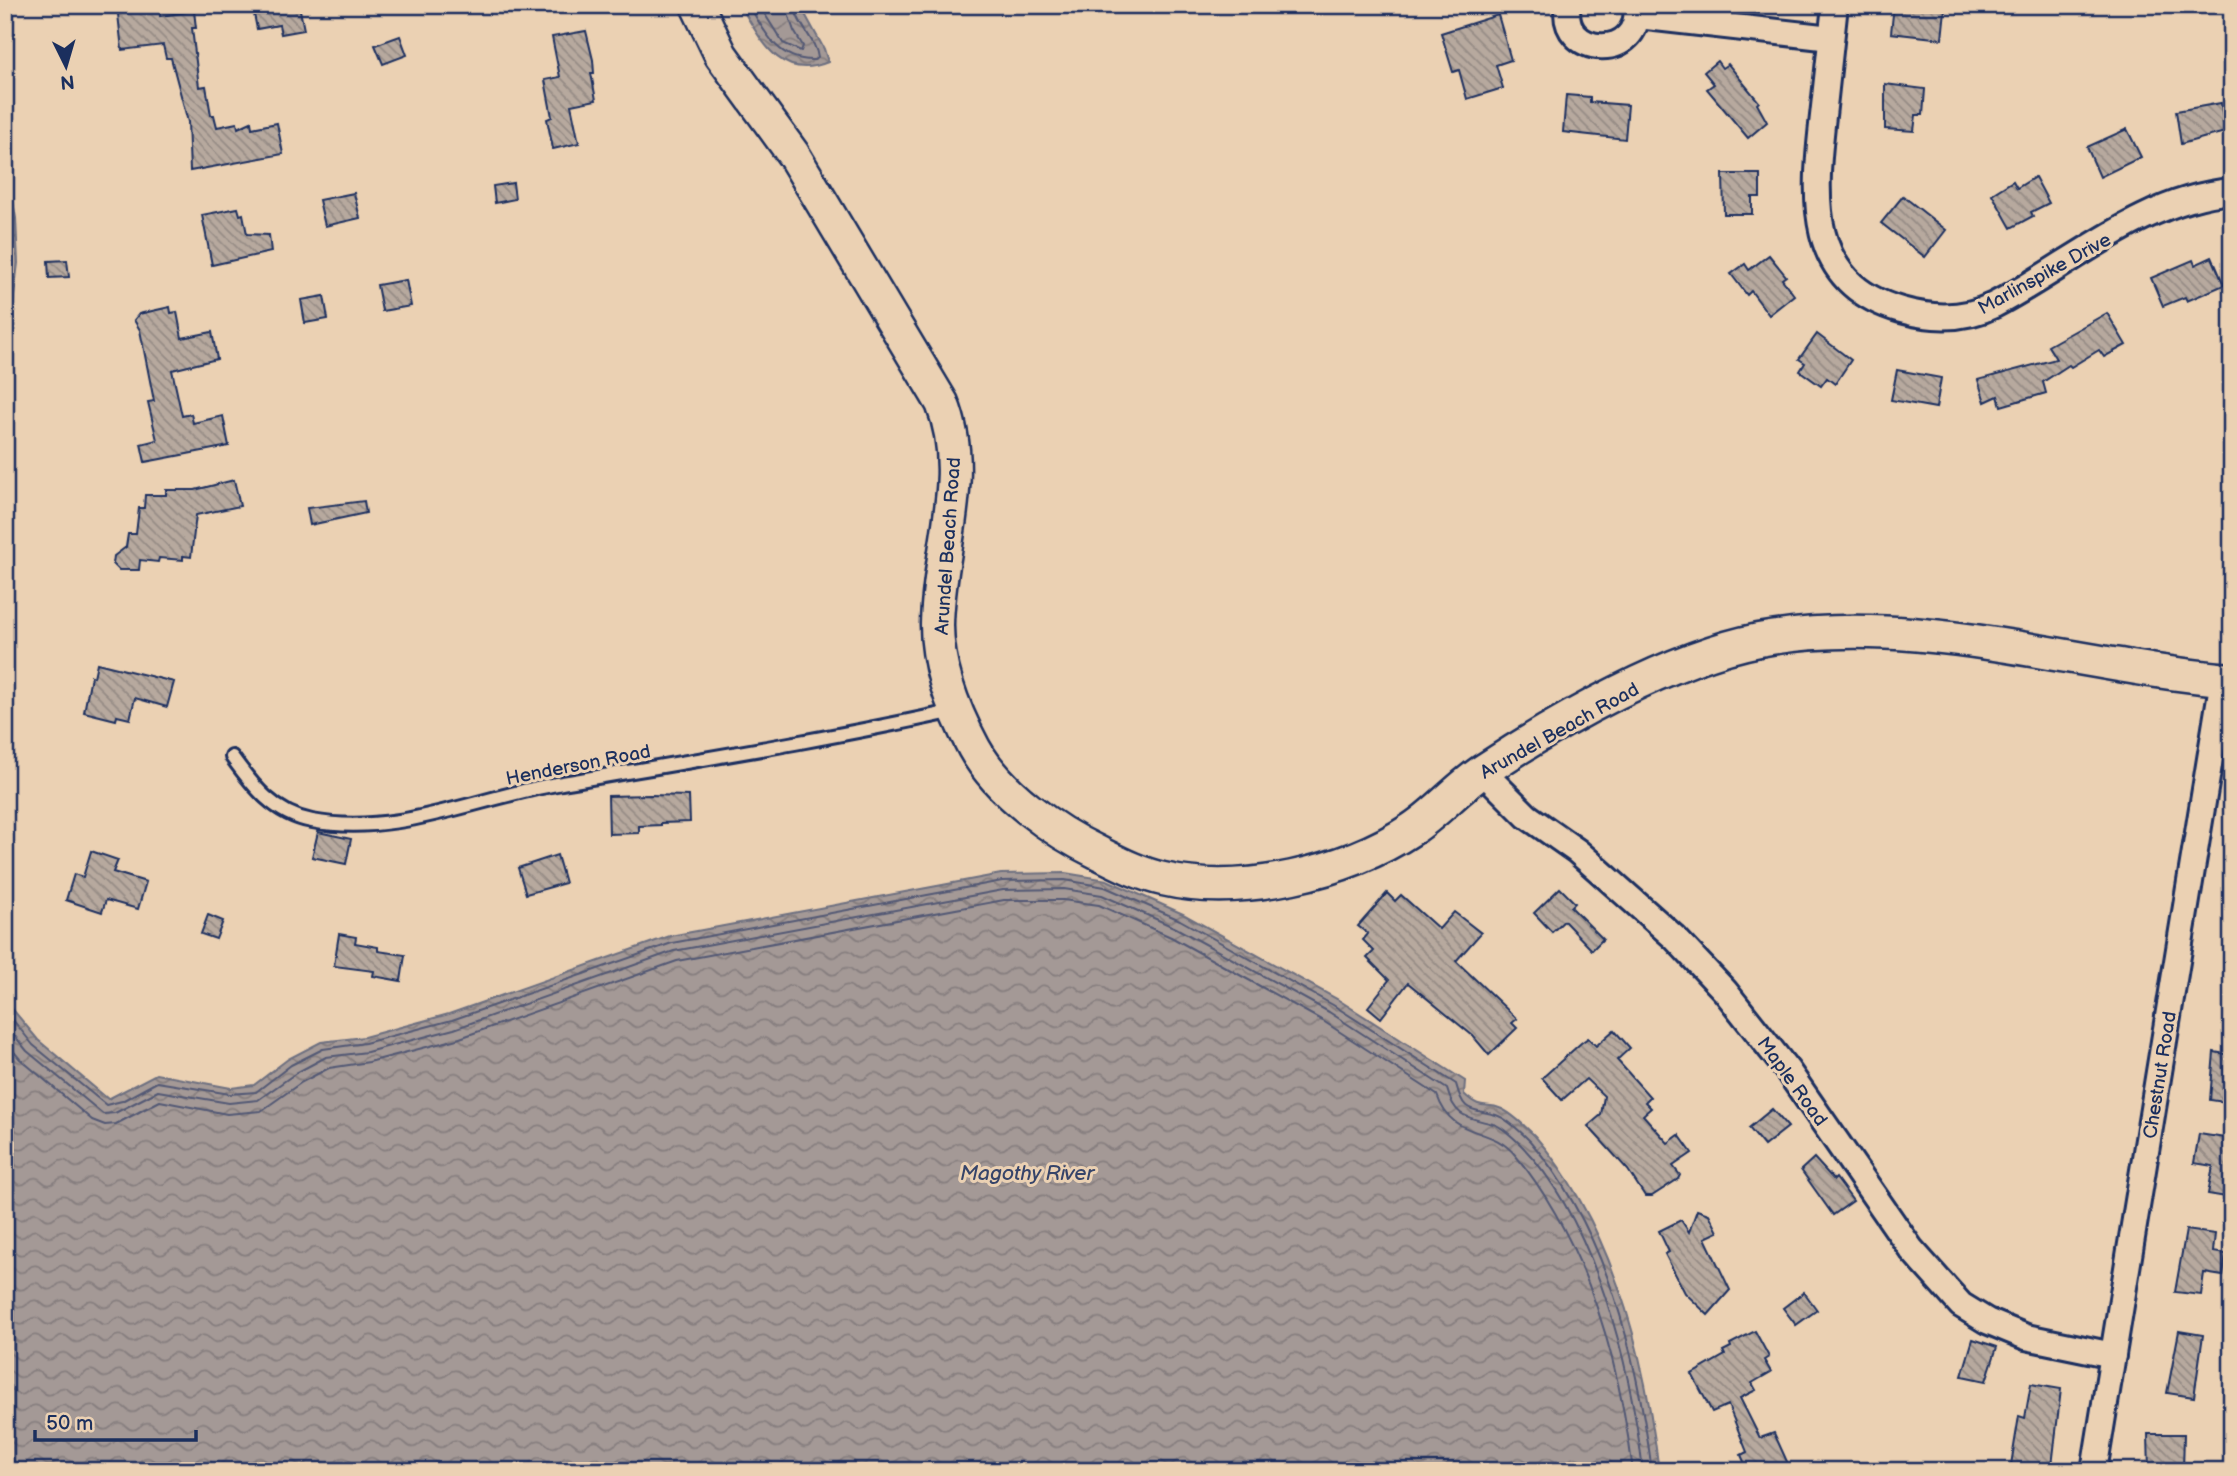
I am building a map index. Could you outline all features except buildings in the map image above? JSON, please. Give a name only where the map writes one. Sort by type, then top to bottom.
[{"type":"street","name":"Arundel Beach Road","points":[[697,5],[721,55],[793,154],[942,403],[952,428],[956,460],[937,627],[943,672],[956,711],[977,754],[1008,791],[1046,821],[1086,847],[1124,865],[1160,878],[1194,884],[1228,885],[1290,876],[1352,860],[1381,848],[1416,827],[1482,771],[1571,719],[1660,674],[1705,656],[1769,639],[1843,632],[1939,636],[2227,680]]},
{"type":"street","points":[[1568,5],[1570,25],[1576,36],[1597,47],[1622,42],[1633,31],[1637,11],[1831,38]]},
{"type":"street","name":"Marlinspike Drive","points":[[1835,5],[1815,183],[1817,215],[1825,242],[1839,266],[1858,290],[1883,305],[1920,315],[1946,318],[1969,315],[1996,304],[2148,214],[2180,202],[2232,191]]},
{"type":"street","name":"Chestnut Road","points":[[2094,1471],[2227,680]]},
{"type":"street","name":"Maple Road","points":[[1482,771],[1527,816],[1577,851],[1675,938],[1725,991],[1788,1071],[1911,1249],[1961,1305],[1987,1321],[2026,1337],[2113,1355]]},
{"type":"lane","name":"Henderson Road","points":[[232,757],[276,809],[310,821],[348,825],[454,812],[554,784],[650,769],[956,711]]},
{"type":"water","points":[[740,5],[800,5],[824,49],[828,62],[811,67],[785,62],[764,44]]},
{"type":"water","points":[[5,158],[16,218],[18,263],[5,371]]},
{"type":"water","name":"Magothy River","points":[[1065,873],[1107,880],[1183,914],[1337,999],[1465,1081],[1464,1094],[1470,1099],[1480,1105],[1502,1109],[1535,1136],[1562,1171],[1585,1210],[1605,1251],[1621,1294],[1645,1382],[1659,1471],[5,1471],[5,1000],[38,1040],[108,1099],[156,1074],[231,1088],[254,1085],[288,1059],[321,1042],[364,1037],[449,1014],[670,936],[1001,874]]}]
